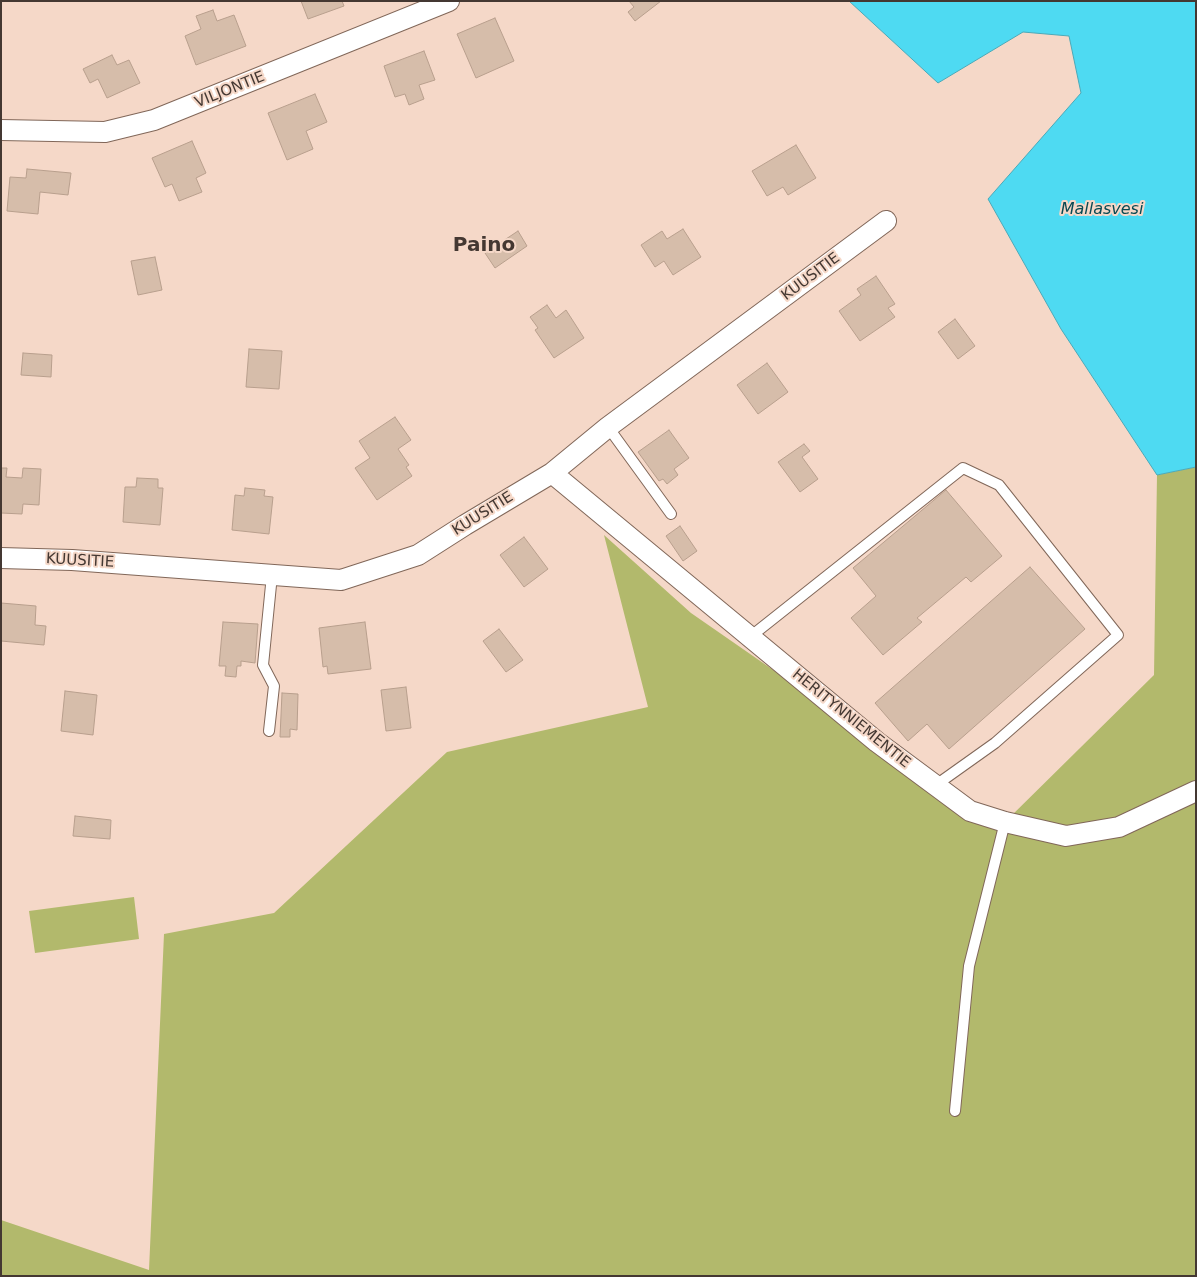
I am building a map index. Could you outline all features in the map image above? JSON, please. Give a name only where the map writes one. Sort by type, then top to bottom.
[{"type":"street","name":"VILJONTIE","points":[[1,130],[105,132],[154,120],[449,1]]},
{"type":"street","name":"KUUSITIE","points":[[1,558],[72,560],[341,580],[418,555],[552,472],[608,427],[886,221]]},
{"type":"street","name":"HERITYNNIEMENTIE","points":[[552,472],[878,742],[970,811],[1005,822],[1066,836],[1119,828],[1196,791]]},
{"type":"lane","points":[[608,427],[671,514]]},
{"type":"lane","points":[[750,637],[963,468],[999,486],[1118,636],[995,743],[936,785]]},
{"type":"lane","points":[[269,731],[274,686],[263,664],[272,575]]},
{"type":"lane","points":[[955,1111],[969,966],[1005,822]]},
{"type":"green space","points":[[1196,467],[1196,1276],[1,1276],[1,1220],[149,1270],[164,934],[274,913],[447,752],[648,707],[604,535],[691,613],[877,742],[1005,822],[1154,675],[1157,475]]},
{"type":"green space","points":[[134,897],[139,939],[35,953],[29,911]]},
{"type":"water","name":"Mallasvesi","points":[[849,1],[1196,1],[1196,467],[1157,475],[1061,329],[988,199],[1081,93],[1069,36],[1023,32],[938,83]]},
{"type":"building","points":[[301,1],[342,1],[344,6],[308,19]]},
{"type":"building","points":[[629,1],[661,1],[635,21],[628,12],[634,7]]},
{"type":"building","points":[[213,10],[217,21],[234,15],[246,46],[196,65],[185,36],[201,29],[196,16]]},
{"type":"building","points":[[495,18],[514,61],[476,78],[457,34]]},
{"type":"building","points":[[424,51],[435,80],[419,85],[424,99],[409,105],[405,94],[395,97],[384,66]]},
{"type":"building","points":[[112,55],[117,65],[129,60],[140,83],[107,98],[98,79],[90,83],[83,69]]},
{"type":"building","points":[[315,94],[327,122],[306,131],[313,149],[287,160],[268,113]]},
{"type":"building","points":[[192,141],[206,173],[196,178],[202,192],[179,201],[172,184],[165,187],[152,158]]},
{"type":"building","points":[[796,145],[816,178],[788,195],[783,187],[767,196],[752,171]]},
{"type":"building","points":[[27,169],[71,173],[68,195],[40,192],[38,214],[7,211],[10,177],[26,178]]},
{"type":"building","points":[[683,229],[701,257],[673,275],[664,261],[655,267],[641,245],[662,231],[667,239]]},
{"type":"building","points":[[518,231],[527,246],[495,268],[485,253]]},
{"type":"building","points":[[155,257],[162,290],[138,295],[131,261]]},
{"type":"building","points":[[876,276],[895,304],[888,308],[895,317],[860,341],[839,311],[861,295],[857,289]]},
{"type":"building","points":[[547,305],[556,318],[566,310],[584,338],[554,358],[535,330],[538,328],[530,317]]},
{"type":"building","points":[[955,319],[975,346],[958,359],[938,332]]},
{"type":"building","points":[[249,349],[282,351],[279,389],[246,387]]},
{"type":"building","points":[[23,353],[52,355],[51,377],[21,375]]},
{"type":"building","points":[[767,363],[788,392],[758,414],[737,385]]},
{"type":"building","points":[[395,417],[411,440],[398,449],[409,465],[406,467],[412,476],[377,500],[355,468],[370,458],[359,441]]},
{"type":"building","points":[[669,430],[689,458],[674,469],[678,475],[667,484],[663,479],[659,481],[638,452]]},
{"type":"building","points":[[804,444],[810,451],[802,457],[818,479],[800,492],[778,462]]},
{"type":"building","points":[[1,468],[7,468],[6,477],[22,478],[23,468],[41,469],[39,505],[23,504],[22,514],[1,513]]},
{"type":"building","points":[[137,478],[158,479],[158,488],[163,488],[160,525],[123,522],[125,487],[136,487]]},
{"type":"building","points":[[245,488],[265,490],[264,496],[273,497],[269,534],[232,530],[235,495],[244,496]]},
{"type":"building","points":[[946,490],[1002,556],[971,582],[966,577],[917,618],[922,622],[883,655],[851,618],[876,596],[853,568]]},
{"type":"building","points":[[680,526],[697,551],[683,561],[666,536]]},
{"type":"building","points":[[524,537],[548,569],[524,587],[500,555]]},
{"type":"building","points":[[1030,567],[1085,629],[949,749],[927,724],[908,741],[875,703]]},
{"type":"building","points":[[1,603],[36,606],[35,625],[46,626],[44,645],[1,641]]},
{"type":"building","points":[[223,622],[258,624],[255,663],[241,661],[241,666],[237,666],[236,677],[225,676],[226,666],[219,666]]},
{"type":"building","points":[[365,622],[371,669],[328,674],[327,666],[323,667],[319,628]]},
{"type":"building","points":[[499,629],[523,660],[506,672],[483,641]]},
{"type":"building","points":[[406,687],[411,728],[386,731],[381,690]]},
{"type":"building","points":[[65,691],[97,695],[93,735],[61,731]]},
{"type":"building","points":[[282,693],[298,694],[297,730],[290,729],[290,737],[280,737]]},
{"type":"building","points":[[75,816],[111,820],[110,839],[73,836]]},
{"type":"district","name":"Paino","points":[[484,246]]}]
